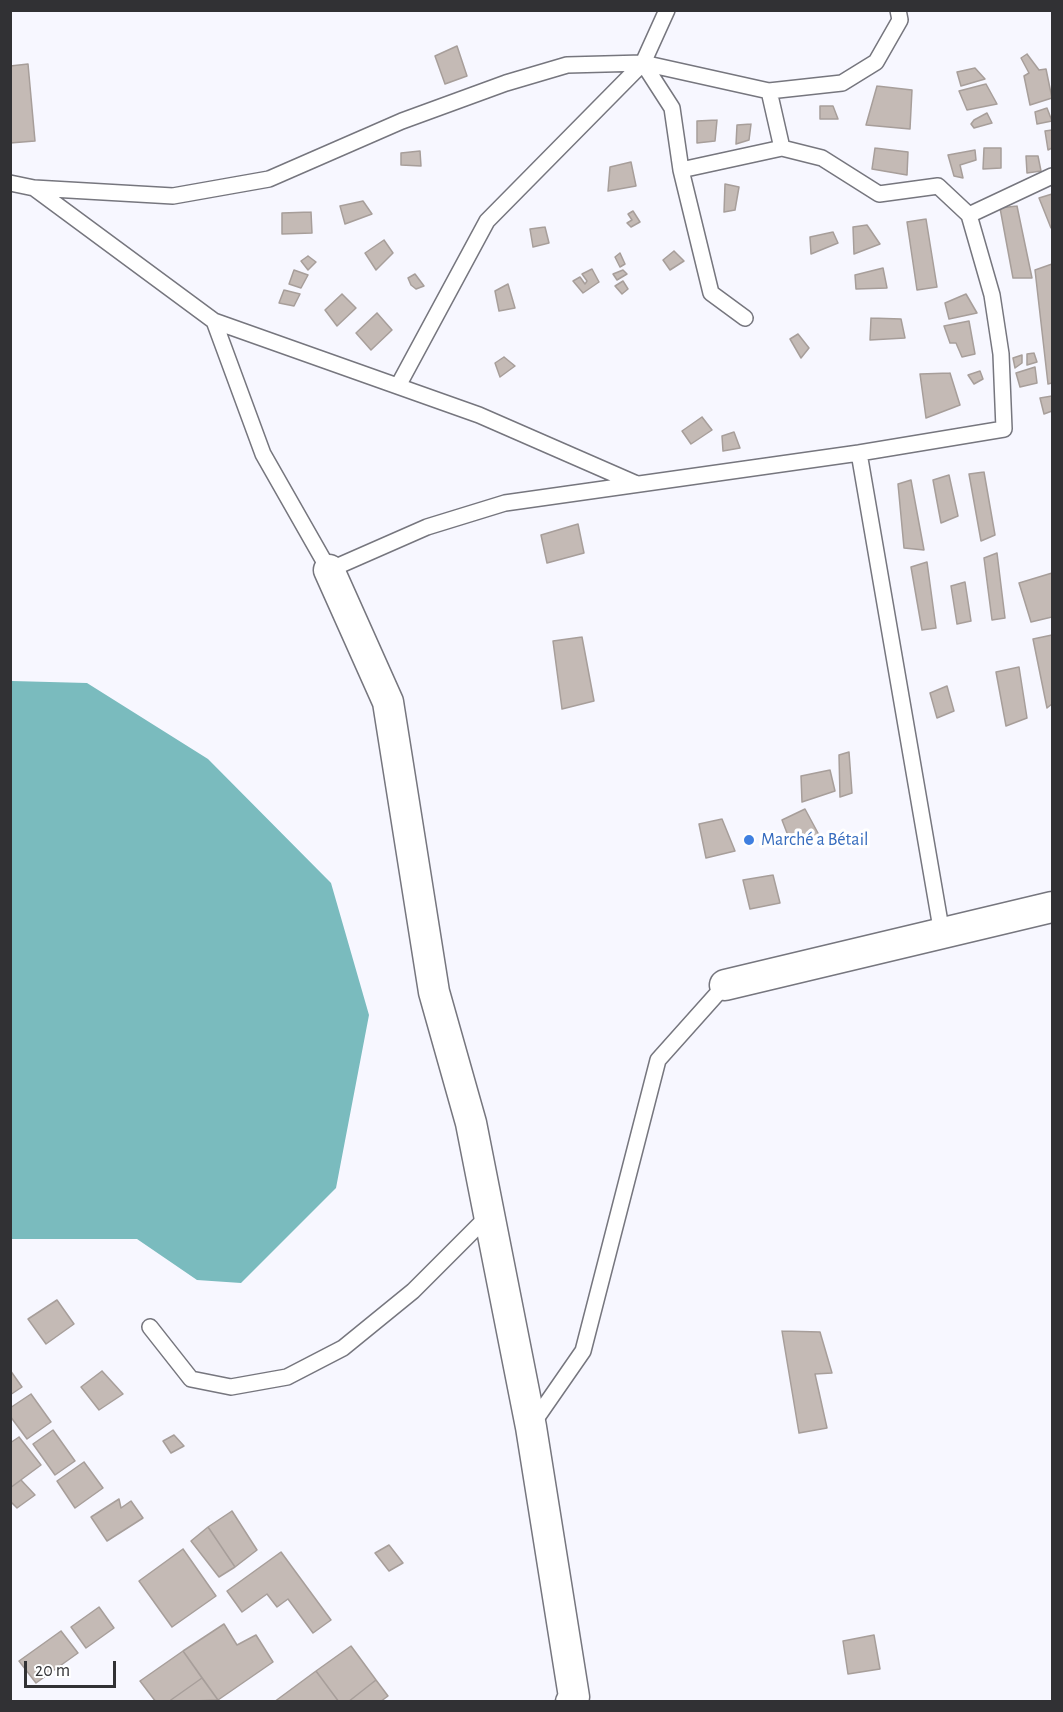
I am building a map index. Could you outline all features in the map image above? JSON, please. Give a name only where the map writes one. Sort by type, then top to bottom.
[{"type":"street","points":[[329,570],[388,702],[434,992],[471,1123],[531,1427],[574,1697],[571,1701]]},
{"type":"street","points":[[725,985],[1053,907]]},
{"type":"lane","points":[[398,386],[487,221],[643,63],[668,10]]},
{"type":"lane","points":[[10,183],[34,188],[173,196],[269,179],[402,121],[506,83],[567,65],[643,63],[769,91],[842,82],[876,62],[900,20],[898,10]]},
{"type":"lane","points":[[643,63],[672,108],[681,170],[711,293],[745,318]]},
{"type":"lane","points":[[769,91],[782,148]]},
{"type":"lane","points":[[214,321],[263,454],[329,570],[427,527],[505,503],[859,453],[1004,429],[1001,354],[994,307],[969,215],[939,186],[879,194],[822,158],[782,148],[681,170]]},
{"type":"lane","points":[[969,215],[1053,176]]},
{"type":"lane","points":[[34,188],[214,321],[479,415],[638,484]]},
{"type":"lane","points":[[859,453],[942,934]]},
{"type":"lane","points":[[531,1427],[583,1351],[658,1060],[725,985]]},
{"type":"lane","points":[[150,1327],[191,1379],[231,1387],[287,1377],[343,1348],[413,1291],[489,1215]]},
{"type":"water","points":[[10,682],[87,683],[208,759],[331,883],[369,1015],[336,1188],[241,1283],[197,1280],[137,1239],[11,1239]]},
{"type":"building","points":[[457,46],[467,76],[445,84],[435,56]]},
{"type":"building","points":[[1027,54],[1039,70],[1046,69],[1052,98],[1030,105],[1024,76],[1029,73],[1021,58]]},
{"type":"building","points":[[28,64],[35,141],[10,143],[10,66]]},
{"type":"building","points":[[975,68],[985,79],[961,86],[957,72]]},
{"type":"building","points":[[986,84],[997,104],[967,110],[959,91]]},
{"type":"building","points":[[877,86],[912,90],[910,129],[866,125]]},
{"type":"building","points":[[820,106],[833,106],[838,119],[820,119]]},
{"type":"building","points":[[1047,108],[1052,121],[1037,124],[1035,112]]},
{"type":"building","points":[[987,113],[992,123],[974,128],[971,124],[974,120]]},
{"type":"building","points":[[717,120],[715,141],[697,143],[697,121]]},
{"type":"building","points":[[751,124],[749,140],[736,144],[737,125]]},
{"type":"building","points":[[1052,130],[1052,148],[1048,150],[1045,131]]},
{"type":"building","points":[[875,148],[908,152],[907,175],[872,169]]},
{"type":"building","points":[[984,148],[1001,148],[1001,168],[983,169]]},
{"type":"building","points":[[975,150],[976,160],[960,165],[963,178],[954,176],[948,155]]},
{"type":"building","points":[[420,151],[421,166],[401,165],[401,153]]},
{"type":"building","points":[[1026,156],[1038,156],[1041,171],[1027,173]]},
{"type":"building","points":[[631,162],[636,186],[608,191],[610,167]]},
{"type":"building","points":[[725,184],[739,187],[735,210],[724,212]]},
{"type":"building","points":[[1052,194],[1052,228],[1051,228],[1039,198]]},
{"type":"building","points":[[363,201],[372,214],[345,224],[340,206]]},
{"type":"building","points":[[1017,206],[1032,278],[1013,278],[1000,208]]},
{"type":"building","points":[[633,211],[640,222],[631,227],[627,223],[632,220],[628,214]]},
{"type":"building","points":[[311,212],[312,233],[282,234],[282,213]]},
{"type":"building","points":[[926,219],[937,287],[917,290],[907,222]]},
{"type":"building","points":[[867,225],[880,244],[854,254],[853,227]]},
{"type":"building","points":[[545,227],[549,243],[533,247],[530,229]]},
{"type":"building","points":[[833,232],[838,243],[811,254],[810,237]]},
{"type":"building","points":[[384,240],[393,253],[376,270],[365,253]]},
{"type":"building","points":[[674,251],[684,261],[670,270],[663,260]]},
{"type":"building","points":[[620,253],[625,264],[620,267],[615,257]]},
{"type":"building","points":[[308,256],[316,262],[308,270],[301,261]]},
{"type":"building","points":[[1052,264],[1052,383],[1048,384],[1035,270]]},
{"type":"building","points":[[883,268],[887,288],[856,289],[855,275]]},
{"type":"building","points":[[592,269],[599,282],[583,293],[573,281],[580,277],[585,284],[587,281],[582,274]]},
{"type":"building","points":[[294,270],[308,275],[301,288],[289,284]]},
{"type":"building","points":[[623,270],[627,274],[617,280],[613,274]]},
{"type":"building","points":[[415,274],[424,286],[416,289],[408,278]]},
{"type":"building","points":[[623,281],[628,289],[622,294],[615,286]]},
{"type":"building","points":[[508,284],[515,308],[499,311],[495,291]]},
{"type":"building","points":[[284,290],[300,294],[294,306],[279,303]]},
{"type":"building","points":[[342,294],[356,308],[337,326],[325,310]]},
{"type":"building","points":[[966,294],[977,313],[949,319],[945,303]]},
{"type":"building","points":[[377,313],[392,330],[371,350],[356,333]]},
{"type":"building","points":[[871,318],[901,319],[905,338],[870,340]]},
{"type":"building","points":[[969,321],[975,354],[962,357],[956,343],[950,343],[944,326]]},
{"type":"building","points":[[798,334],[809,348],[801,358],[790,339]]},
{"type":"building","points":[[1034,353],[1037,362],[1027,365],[1027,354]]},
{"type":"building","points":[[1022,355],[1022,363],[1015,368],[1013,358]]},
{"type":"building","points":[[504,357],[515,366],[500,377],[495,363]]},
{"type":"building","points":[[1035,367],[1037,383],[1020,387],[1016,373]]},
{"type":"building","points":[[980,371],[983,379],[974,384],[968,375]]},
{"type":"building","points":[[950,373],[960,405],[926,418],[920,374]]},
{"type":"building","points":[[1052,396],[1052,411],[1044,414],[1040,398]]},
{"type":"building","points":[[702,417],[712,430],[691,444],[682,431]]},
{"type":"building","points":[[734,432],[740,448],[723,451],[722,436]]},
{"type":"building","points":[[984,472],[995,535],[981,541],[969,474]]},
{"type":"building","points":[[949,475],[958,516],[941,523],[933,480]]},
{"type":"building","points":[[911,480],[924,550],[904,548],[898,484]]},
{"type":"building","points":[[578,524],[584,553],[547,563],[541,535]]},
{"type":"building","points":[[997,553],[1005,618],[992,620],[984,558]]},
{"type":"building","points":[[927,562],[936,628],[922,630],[911,567]]},
{"type":"building","points":[[1052,573],[1052,617],[1031,622],[1019,583]]},
{"type":"building","points":[[965,582],[971,621],[957,624],[951,586]]},
{"type":"building","points":[[1052,635],[1052,704],[1047,708],[1033,639]]},
{"type":"building","points":[[582,637],[594,701],[562,709],[553,641]]},
{"type":"building","points":[[1019,667],[1027,718],[1006,726],[996,672]]},
{"type":"building","points":[[947,686],[954,711],[937,718],[930,693]]},
{"type":"building","points":[[849,752],[852,793],[840,797],[839,755]]},
{"type":"building","points":[[830,770],[835,791],[802,802],[801,776]]},
{"type":"building","points":[[805,809],[819,835],[792,846],[782,820]]},
{"type":"building","points":[[722,819],[735,851],[706,858],[699,824]]},
{"type":"building","points":[[773,875],[780,903],[750,909],[743,880]]},
{"type":"building","points":[[57,1300],[74,1324],[46,1344],[28,1319]]},
{"type":"building","points":[[782,1331],[820,1332],[832,1373],[815,1374],[827,1428],[799,1433]]},
{"type":"building","points":[[10,1370],[22,1387],[10,1395]]},
{"type":"building","points":[[102,1371],[123,1394],[99,1410],[81,1387]]},
{"type":"building","points":[[31,1394],[51,1422],[27,1439],[10,1416],[10,1408]]},
{"type":"building","points":[[53,1430],[75,1461],[55,1475],[33,1444]]},
{"type":"building","points":[[174,1435],[184,1446],[171,1453],[163,1441]]},
{"type":"building","points":[[19,1437],[41,1465],[10,1488],[10,1443]]},
{"type":"building","points":[[84,1462],[103,1488],[75,1508],[57,1481]]},
{"type":"building","points":[[21,1480],[35,1495],[17,1508],[10,1501],[10,1488]]},
{"type":"building","points":[[119,1499],[121,1508],[131,1501],[143,1518],[107,1541],[91,1517]]},
{"type":"building","points":[[232,1511],[257,1550],[235,1567],[208,1527]]},
{"type":"building","points":[[208,1527],[235,1567],[219,1577],[191,1541]]},
{"type":"building","points":[[389,1545],[403,1563],[389,1571],[375,1553]]},
{"type":"building","points":[[183,1549],[216,1596],[172,1627],[139,1581]]},
{"type":"building","points":[[281,1552],[331,1620],[313,1633],[288,1599],[277,1607],[267,1594],[242,1612],[227,1591]]},
{"type":"building","points":[[99,1607],[114,1628],[86,1648],[71,1627]]},
{"type":"building","points":[[224,1624],[237,1645],[256,1635],[273,1662],[218,1700],[183,1651]]},
{"type":"building","points":[[61,1631],[78,1653],[36,1683],[19,1661]]},
{"type":"building","points":[[874,1635],[880,1669],[848,1674],[843,1641]]},
{"type":"building","points":[[351,1646],[376,1680],[348,1702],[339,1702],[316,1671]]},
{"type":"building","points":[[183,1651],[202,1678],[168,1702],[156,1702],[140,1681]]},
{"type":"building","points":[[316,1671],[339,1702],[274,1702]]},
{"type":"building","points":[[202,1678],[218,1700],[168,1702]]},
{"type":"building","points":[[376,1680],[388,1696],[380,1702],[348,1702]]},
{"type":"place","name":"Marché a Bétail","points":[[749,840]]}]
